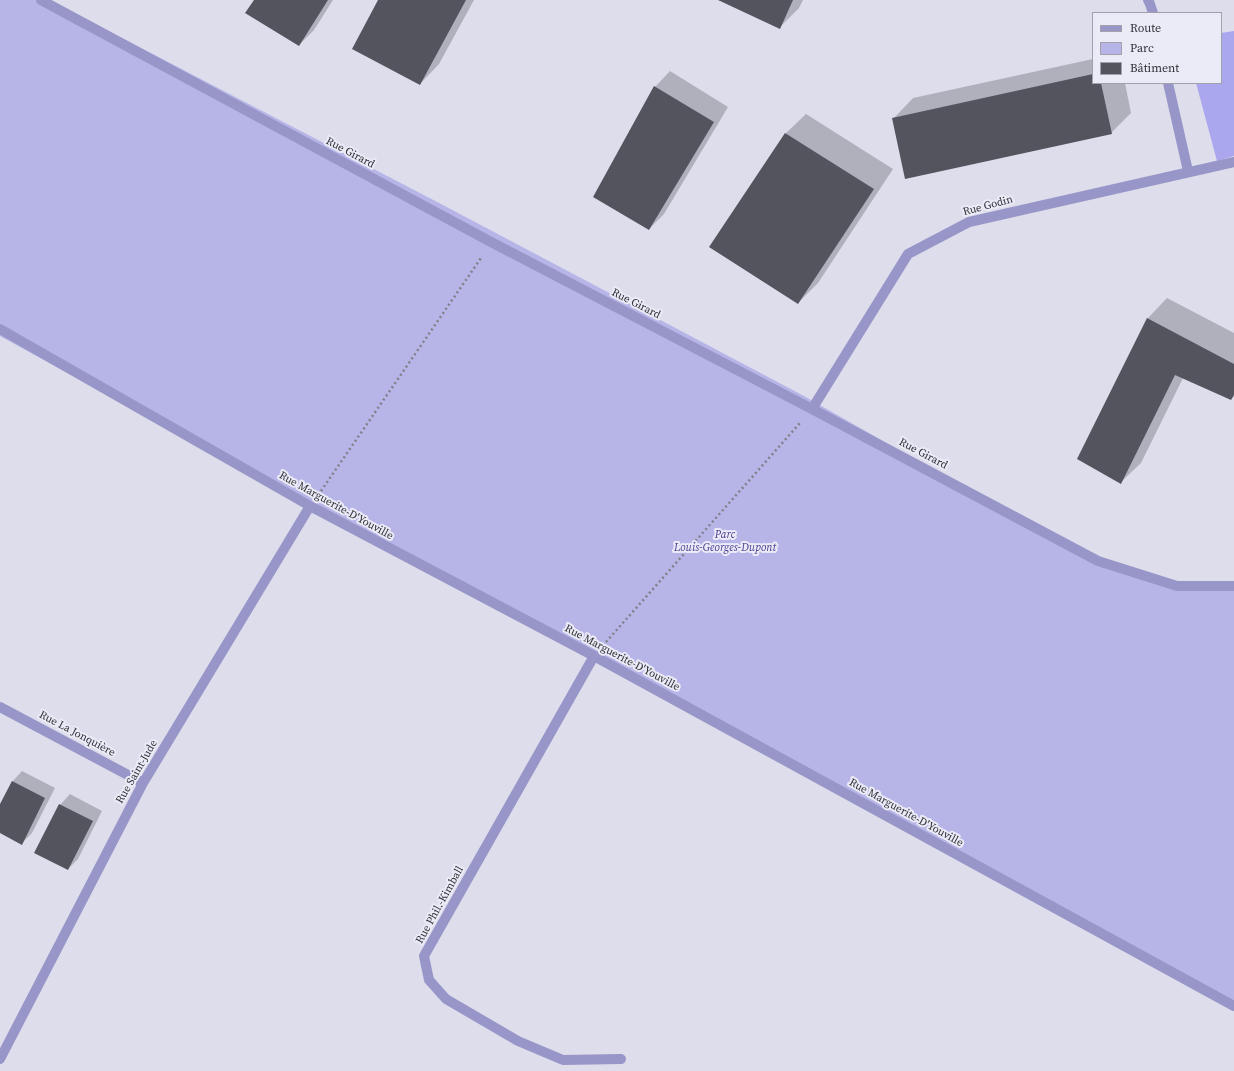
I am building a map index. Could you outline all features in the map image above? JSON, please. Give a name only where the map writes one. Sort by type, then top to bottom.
[{"type":"street","name":"Rue Girard","points":[[41,0],[491,242],[812,409],[1098,561],[1177,586],[1234,586]]},
{"type":"street","points":[[1148,0],[1152,12]]},
{"type":"street","points":[[1168,84],[1188,171]]},
{"type":"street","name":"Rue Godin","points":[[812,409],[908,254],[969,222],[1188,171],[1234,162]]},
{"type":"street","name":"Rue Marguerite-D'Youville","points":[[0,329],[310,506],[594,656],[1234,1006]]},
{"type":"street","name":"Rue Saint-Jude","points":[[0,1059],[143,783],[310,506]]},
{"type":"street","name":"Rue Phil.-Kimball","points":[[594,656],[424,956],[429,980],[446,999],[518,1042],[564,1060],[621,1059]]},
{"type":"street","name":"Rue La Jonquière","points":[[0,707],[143,783]]},
{"type":"path","points":[[310,506],[491,242]]},
{"type":"path","points":[[594,656],[812,409]]},
{"type":"green space","name":"Parc Louis-Georges-Dupont","points":[[0,0],[49,0],[441,204],[804,396],[1097,563],[1175,587],[1234,591],[1234,1006],[0,336]]},
{"type":"shaded area","points":[[1234,31],[1234,156],[1217,161],[1196,84],[1222,84],[1222,33]]},
{"type":"building","points":[[254,0],[328,0],[299,46],[245,13]]},
{"type":"building","points":[[378,0],[466,0],[420,85],[352,49]]},
{"type":"building","points":[[718,0],[793,0],[780,29]]},
{"type":"building","points":[[1092,74],[1092,84],[1101,84],[1112,134],[905,179],[892,118]]},
{"type":"building","points":[[654,86],[714,122],[649,230],[593,197]]},
{"type":"building","points":[[785,133],[874,189],[798,304],[709,247]]},
{"type":"building","points":[[1147,318],[1234,364],[1234,395],[1231,400],[1175,375],[1121,484],[1077,459]]},
{"type":"building","points":[[12,781],[45,798],[22,845],[0,833],[0,804]]},
{"type":"building","points":[[59,804],[93,821],[68,870],[34,853]]}]
